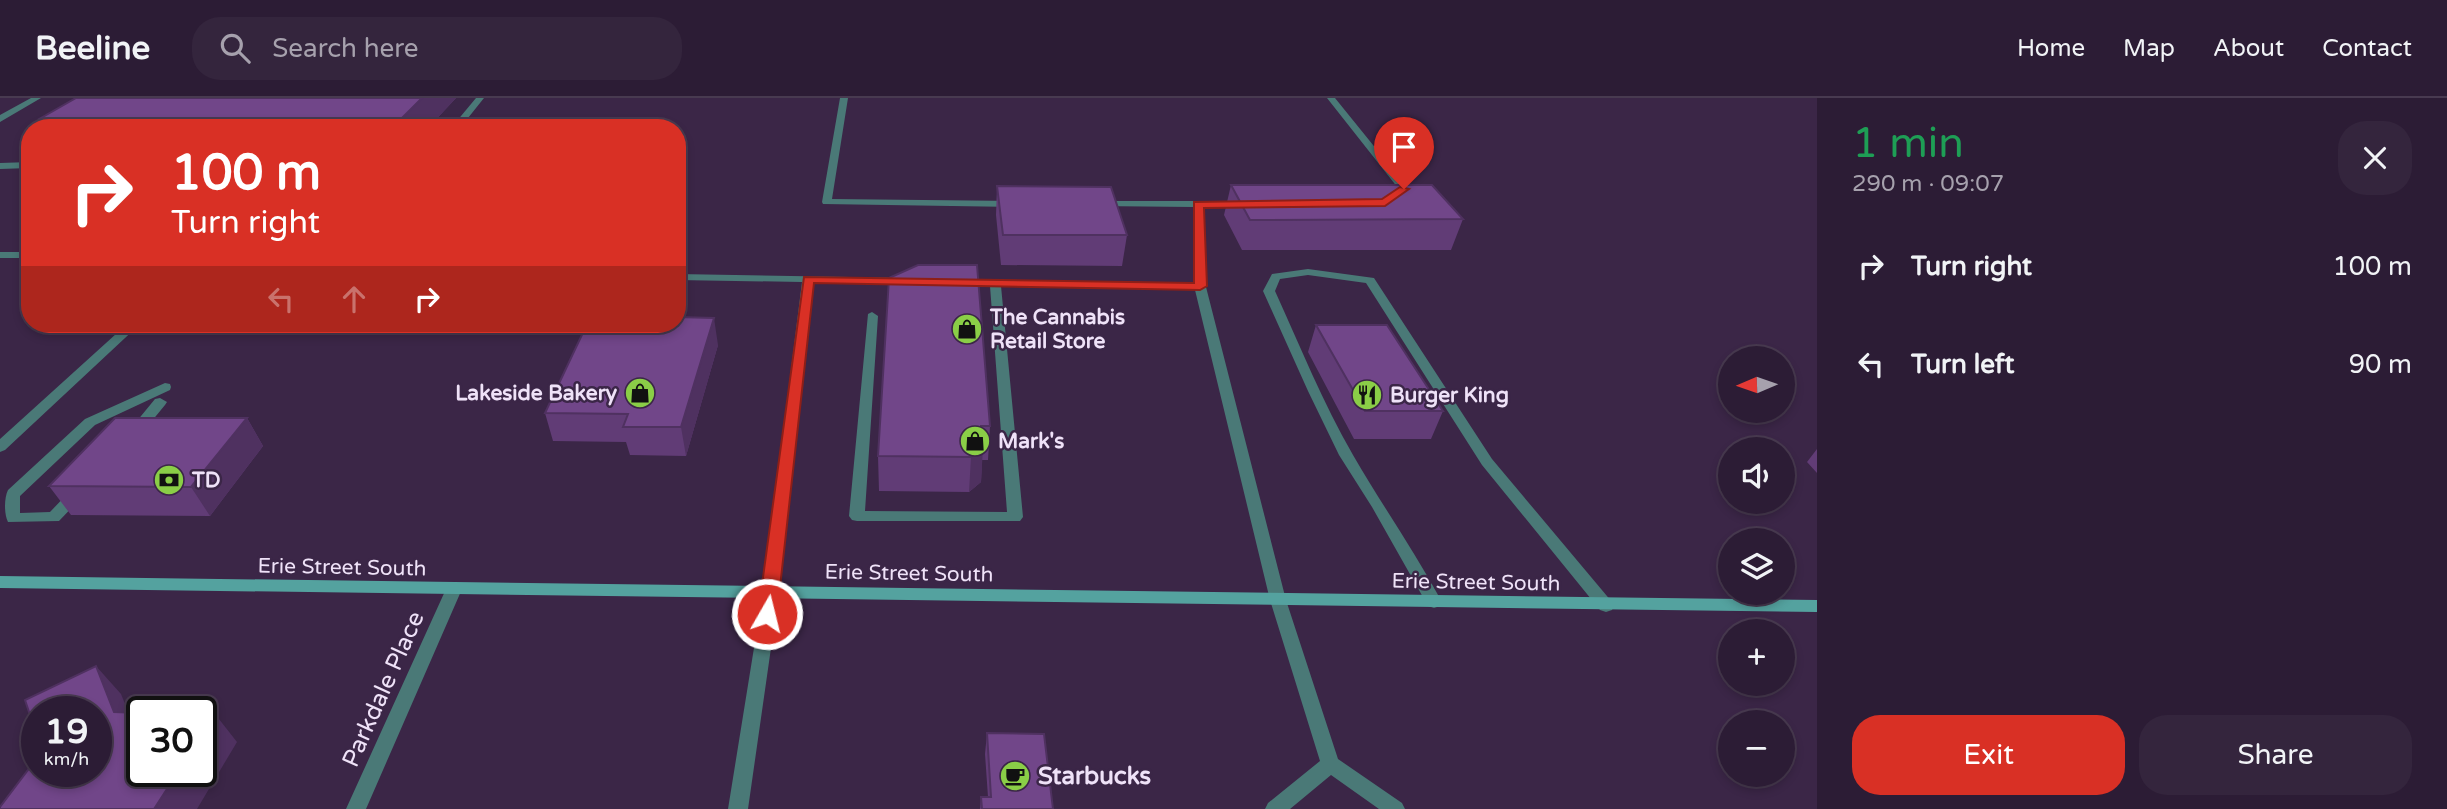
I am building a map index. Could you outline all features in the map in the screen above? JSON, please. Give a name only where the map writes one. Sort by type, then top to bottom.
[{"type":"main road","name":"Erie Street South","points":[[0,582],[1606,606],[1817,606]]},
{"type":"street","points":[[0,119],[37,98]]},
{"type":"street","points":[[462,119],[480,98]]},
{"type":"street","points":[[844,98],[827,202],[1026,204]]},
{"type":"street","points":[[1331,98],[1404,189],[1385,202]]},
{"type":"street","points":[[0,166],[21,165]]},
{"type":"street","points":[[1089,204],[1258,204]]},
{"type":"street","points":[[1198,204],[1200,286],[1278,600],[1329,764],[1395,809]]},
{"type":"street","points":[[0,255],[21,255]]},
{"type":"street","points":[[1434,602],[1340,444],[1269,290],[1276,276],[1308,272],[1370,280],[1487,463],[1606,606]]},
{"type":"street","points":[[686,277],[920,281]]},
{"type":"street","points":[[738,809],[771,592],[808,279]]},
{"type":"street","points":[[945,282],[1200,286]]},
{"type":"street","points":[[872,316],[857,516],[1015,517],[995,283]]},
{"type":"street","points":[[0,447],[124,333]]},
{"type":"street","points":[[90,480],[54,517],[13,517],[13,495],[90,422],[165,387]]},
{"type":"street","points":[[125,443],[160,402]]},
{"type":"street","name":"Parkdale Place","points":[[356,809],[454,589]]},
{"type":"street","points":[[1275,809],[1329,764]]},
{"type":"building","points":[[76,98],[422,98],[401,119],[41,118]]},
{"type":"building","points":[[1231,185],[1432,185],[1463,219],[1250,220]]},
{"type":"building","points":[[997,186],[1111,187],[1127,235],[1003,235]]},
{"type":"building","points":[[918,265],[977,265],[990,426],[981,426],[983,448],[971,457],[878,456],[889,278]]},
{"type":"building","name":"Lakeside Bakery","points":[[686,317],[714,318],[681,427],[623,427],[628,414],[545,413],[583,333],[686,333]]},
{"type":"building","points":[[1316,325],[1387,325],[1443,411],[1365,411]]},
{"type":"building","points":[[115,418],[247,418],[191,487],[49,486]]},
{"type":"building","points":[[96,666],[108,696],[33,696]]},
{"type":"building","points":[[112,707],[114,712],[126,712],[126,787],[168,787],[154,809],[0,807],[21,779],[21,787],[112,787]]},
{"type":"building","name":"Starbucks","points":[[987,733],[1044,734],[1053,809],[982,809],[981,797],[991,797]]},
{"type":"place","name":"The Cannabis Retail Store","points":[[967,329]]},
{"type":"place","name":"Lakeside Bakery","points":[[640,393]]},
{"type":"place","name":"Burger King","points":[[1367,395]]},
{"type":"place","name":"Mark's","points":[[975,441]]},
{"type":"place","name":"TD","points":[[169,480]]},
{"type":"place","name":"Starbucks","points":[[1015,776]]},
{"type":"route","points":[[767,614],[808,279],[1200,286],[1198,204],[1385,202],[1404,189]]}]
